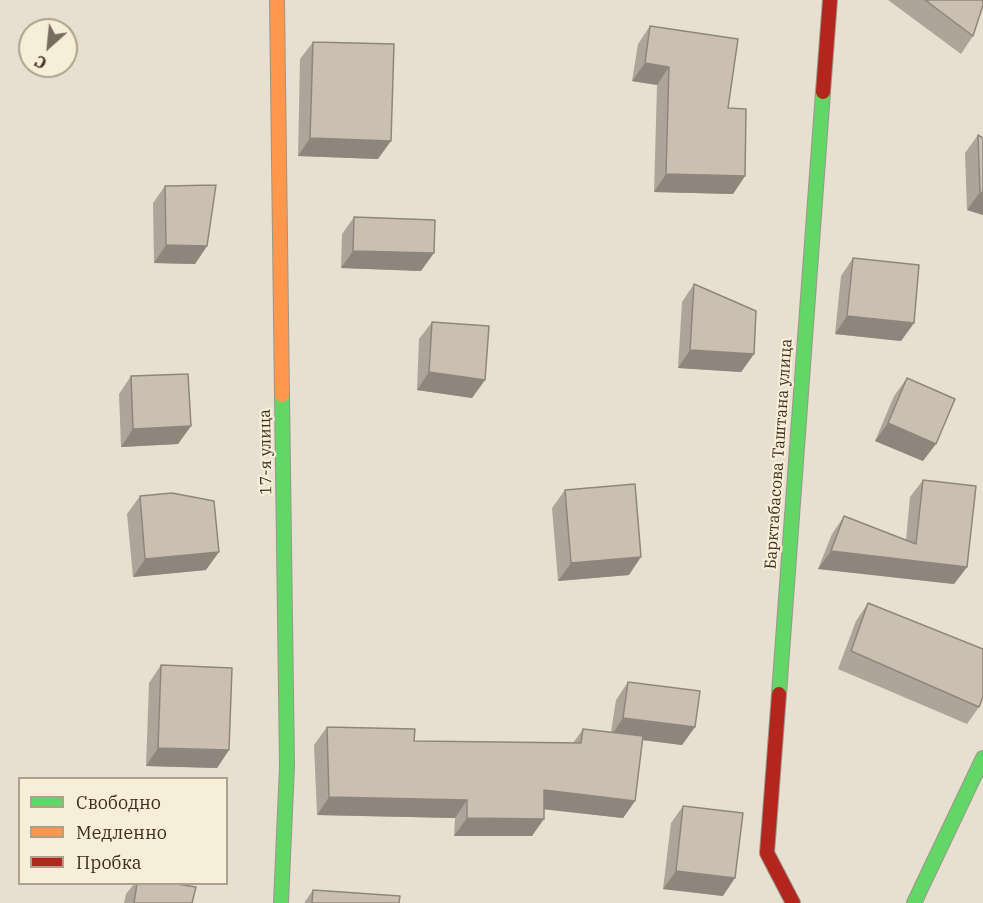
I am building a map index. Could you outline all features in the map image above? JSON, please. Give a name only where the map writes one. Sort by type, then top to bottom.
[{"type":"street","name":"17-я улица","points":[[277,0],[287,766],[281,903]]},
{"type":"street","name":"Барктабасова Таштана улица","points":[[793,903],[766,853],[830,0]]},
{"type":"street","points":[[914,903],[983,758]]},
{"type":"building","points":[[925,0],[983,0],[973,36]]},
{"type":"building","points":[[650,26],[738,39],[728,108],[746,109],[745,176],[666,174],[669,67],[645,63]]},
{"type":"building","points":[[313,42],[394,44],[391,141],[310,138]]},
{"type":"building","points":[[978,135],[983,138],[983,193],[980,192]]},
{"type":"building","points":[[216,185],[207,246],[166,245],[165,186]]},
{"type":"building","points":[[354,217],[435,220],[434,253],[353,251]]},
{"type":"building","points":[[853,258],[919,265],[914,323],[847,316]]},
{"type":"building","points":[[694,284],[756,311],[754,354],[690,350]]},
{"type":"building","points":[[432,322],[489,326],[485,380],[429,372]]},
{"type":"building","points":[[188,374],[191,426],[133,429],[131,376]]},
{"type":"building","points":[[907,378],[955,399],[936,444],[888,423]]},
{"type":"building","points":[[923,480],[976,486],[967,567],[831,551],[844,516],[916,544]]},
{"type":"building","points":[[635,484],[641,557],[571,563],[565,490]]},
{"type":"building","points":[[172,493],[214,501],[219,552],[145,559],[140,496]]},
{"type":"building","points":[[868,603],[983,649],[983,697],[979,707],[851,651]]},
{"type":"building","points":[[161,665],[232,668],[229,750],[158,748]]},
{"type":"building","points":[[628,682],[700,691],[695,727],[623,718]]},
{"type":"building","points":[[327,727],[415,729],[414,741],[581,743],[583,729],[643,736],[635,801],[544,790],[544,819],[467,818],[467,800],[329,797]]},
{"type":"building","points":[[683,806],[743,813],[735,878],[676,871]]},
{"type":"building","points":[[137,885],[196,887],[192,903],[134,903]]},
{"type":"building","points":[[313,890],[400,896],[399,903],[312,903]]},
{"type":"traffic: fast","points":[[779,694],[823,92]]},
{"type":"traffic: fast","points":[[281,903],[287,766],[282,395]]},
{"type":"traffic: fast","points":[[914,903],[983,758]]},
{"type":"traffic: slow","points":[[277,0],[282,395]]},
{"type":"traffic: jam","points":[[823,92],[830,0]]},
{"type":"traffic: jam","points":[[779,694],[767,853],[793,903]]}]
